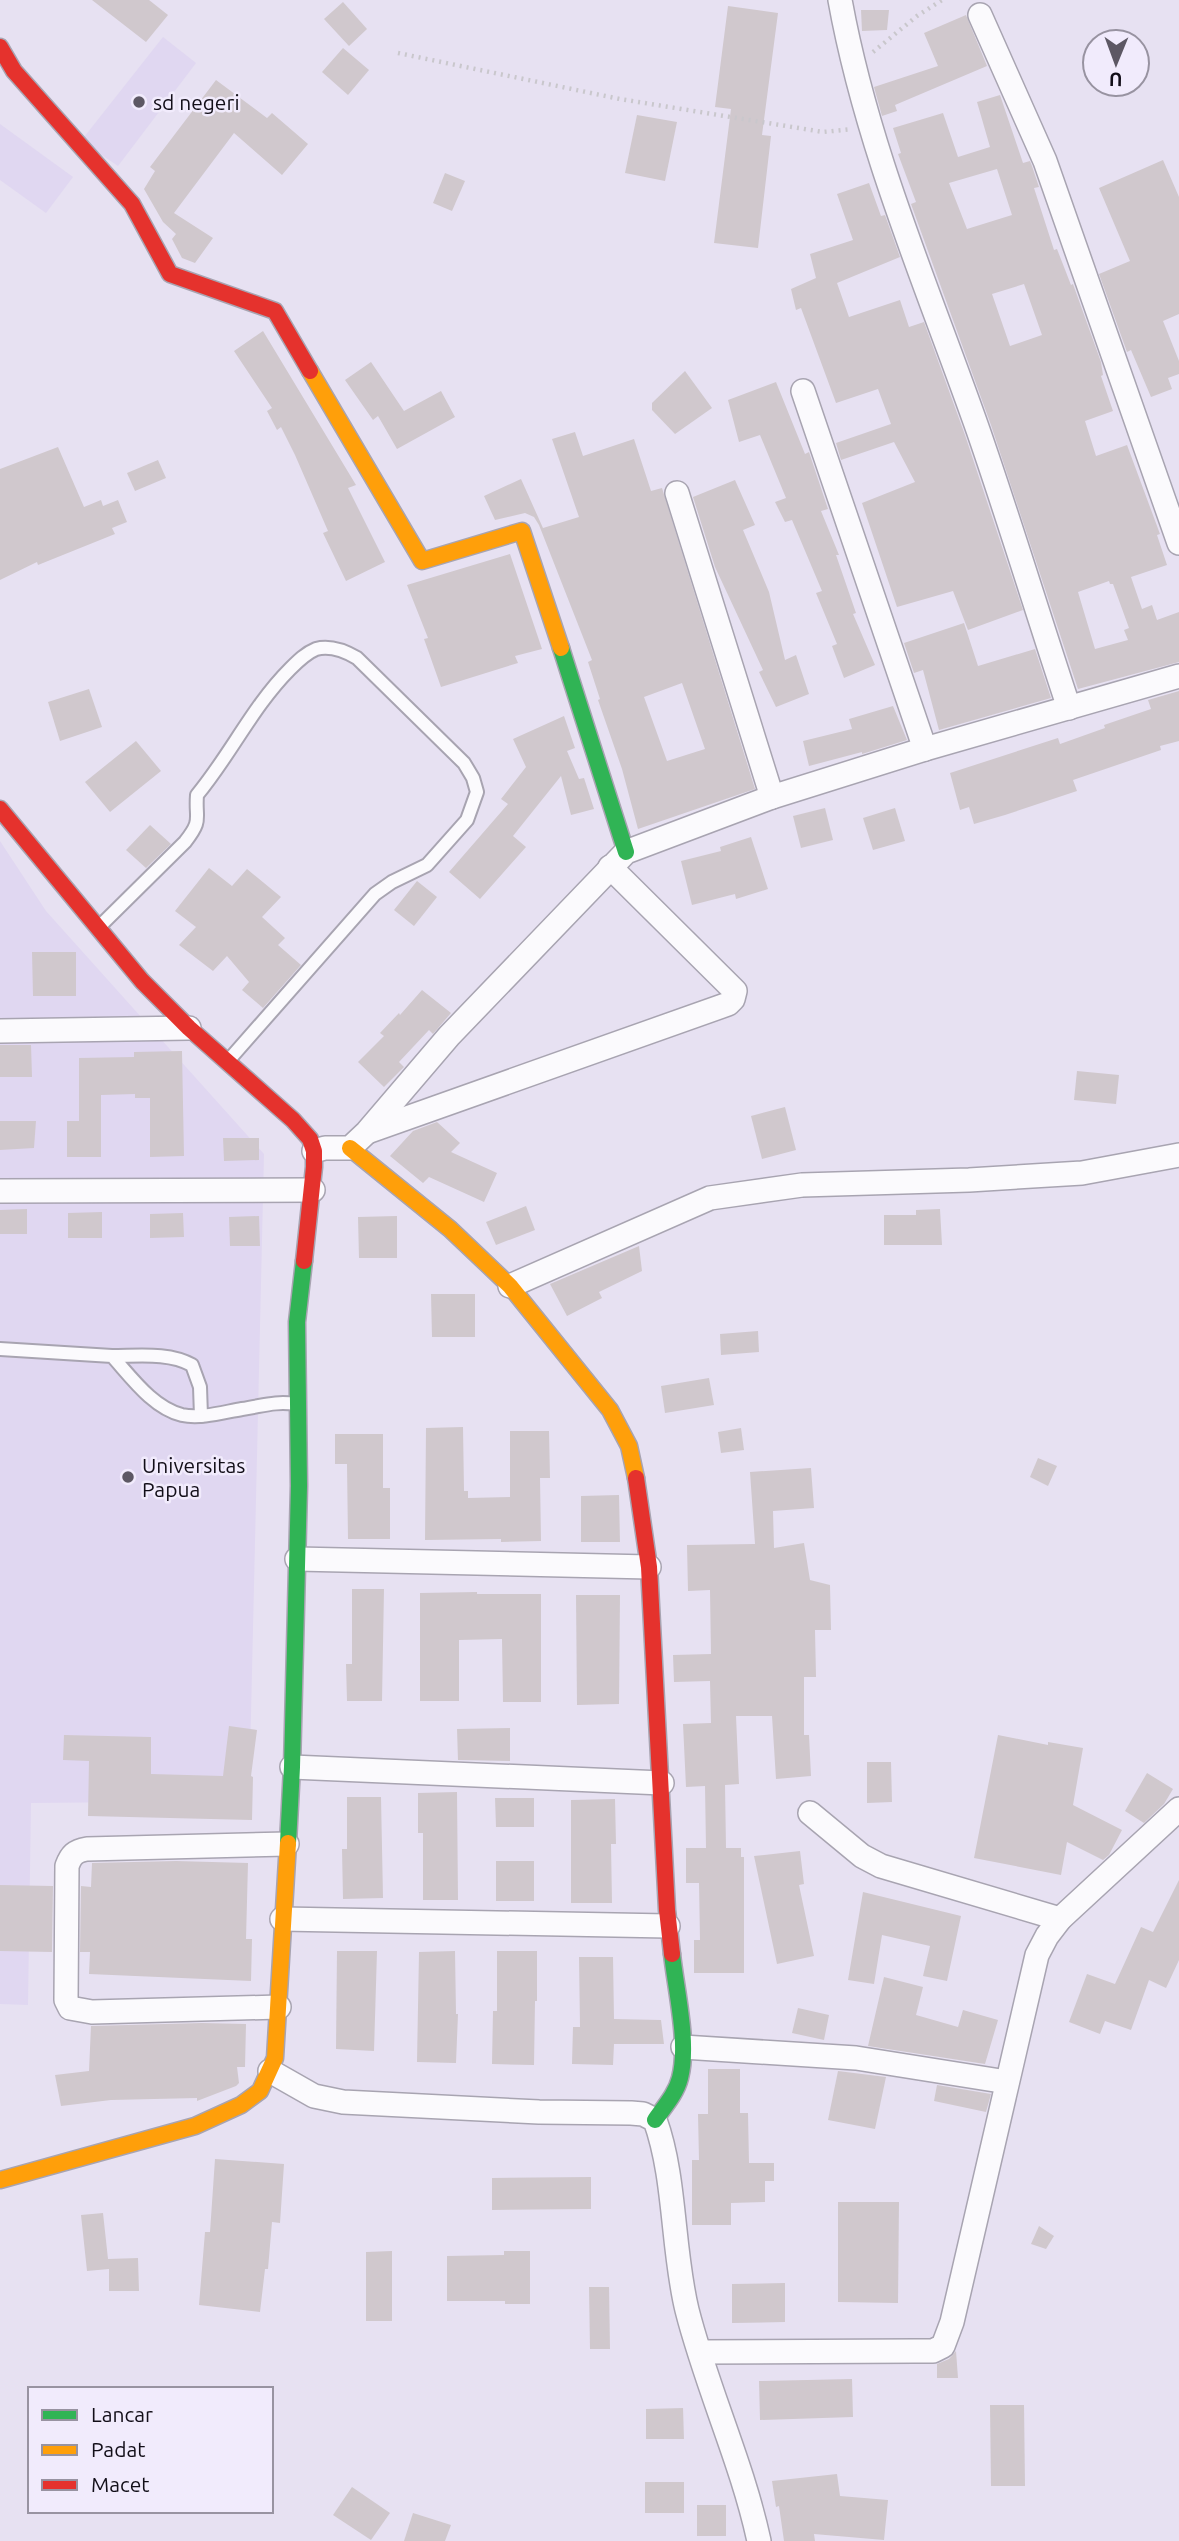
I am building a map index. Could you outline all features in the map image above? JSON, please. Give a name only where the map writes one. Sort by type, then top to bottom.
[{"type":"street","points":[[840,0],[852,60],[898,214],[978,430],[1069,708]]},
{"type":"street","points":[[980,15],[1045,161],[1179,543]]},
{"type":"street","points":[[0,47],[15,71],[132,204],[170,274],[275,311],[422,561],[522,531],[589,731],[618,860],[735,991],[728,1004],[367,1132]]},
{"type":"street","points":[[803,391],[925,749]]},
{"type":"street","points":[[677,493],[772,797]]},
{"type":"street","points":[[349,1148],[367,1132],[449,1036],[618,860],[772,797],[925,749],[1179,676]]},
{"type":"street","points":[[0,808],[142,981],[189,1028],[293,1120],[310,1139],[314,1151],[313,1190],[296,1322],[299,1486],[292,1767],[275,2058],[260,2091],[241,2105],[195,2126],[0,2180]]},
{"type":"street","points":[[0,1031],[189,1028]]},
{"type":"street","points":[[314,1151],[349,1148],[450,1229],[510,1286],[610,1409],[629,1446],[641,1499],[649,1566],[668,1926],[682,2047],[680,2078],[672,2096],[655,2120]]},
{"type":"street","points":[[510,1286],[710,1198],[802,1185],[969,1180],[1082,1173],[1179,1155]]},
{"type":"street","points":[[0,1191],[313,1190]]},
{"type":"street","points":[[297,1559],[649,1566]]},
{"type":"street","points":[[292,1767],[662,1783]]},
{"type":"street","points":[[700,2352],[933,2351],[943,2346],[952,2322],[1037,1955],[1060,1919],[1179,1810]]},
{"type":"street","points":[[810,1813],[862,1856],[881,1866],[1060,1919]]},
{"type":"street","points":[[279,2007],[92,2012],[70,2008],[66,2000],[67,1866],[70,1857],[77,1851],[87,1849],[287,1844]]},
{"type":"street","points":[[282,1919],[668,1926]]},
{"type":"street","points":[[682,2047],[856,2058],[1007,2082]]},
{"type":"street","points":[[271,2071],[314,2096],[343,2102],[538,2112],[631,2113],[643,2114],[655,2120],[663,2147],[678,2266],[714,2401],[752,2507],[759,2541]]},
{"type":"lane","points":[[98,928],[196,828],[200,818],[196,806],[197,795],[269,690],[302,657],[316,649],[344,650],[357,658],[464,763],[477,792],[467,820],[427,865],[392,882],[375,894],[227,1062]]},
{"type":"lane","points":[[0,1349],[165,1357],[192,1365],[200,1387],[201,1416]]},
{"type":"lane","points":[[112,1356],[146,1392],[166,1408],[182,1415],[201,1416],[269,1402],[297,1404]]},
{"type":"path","points":[[852,60],[872,52],[942,0]]},
{"type":"path","points":[[398,53],[620,99],[822,132],[837,133],[870,125]]},
{"type":"shaded area","name":"sd negeri","points":[[163,37],[196,63],[118,166],[81,141]]},
{"type":"shaded area","points":[[0,124],[73,177],[46,213],[0,180]]},
{"type":"shaded area","name":"Universitas Papua","points":[[0,841],[46,911],[264,1154],[249,1801],[31,1803],[28,2005],[0,2004]]},
{"type":"building","points":[[92,0],[149,0],[168,15],[146,42]]},
{"type":"building","points":[[343,2],[367,29],[349,46],[324,19]]},
{"type":"building","points":[[728,6],[778,13],[762,135],[771,136],[758,248],[714,243],[731,109],[715,107]]},
{"type":"building","points":[[861,10],[889,10],[887,30],[862,31]]},
{"type":"building","points":[[966,15],[987,66],[895,105],[897,111],[882,116],[874,87],[938,66],[924,33]]},
{"type":"building","points":[[343,48],[369,70],[348,95],[322,72]]},
{"type":"building","points":[[216,80],[267,118],[272,113],[308,144],[282,175],[234,133],[174,213],[213,238],[195,263],[182,258],[172,239],[176,234],[163,222],[144,189],[155,171],[150,167]]},
{"type":"building","points":[[1000,95],[1023,163],[1030,161],[1032,166],[1039,187],[1034,188],[1054,250],[1057,249],[1071,285],[1073,284],[1101,362],[1101,376],[1113,411],[1085,421],[1096,456],[1127,445],[1160,534],[1157,535],[1167,565],[1131,577],[1142,609],[1152,605],[1157,620],[1179,612],[1179,662],[1078,689],[991,425],[911,204],[916,202],[898,154],[901,153],[893,128],[943,113],[958,157],[990,147],[977,102]],"holes":[[[997,169],[1012,215],[967,229],[949,183]],[[1024,284],[1042,335],[1010,346],[992,294]],[[1109,581],[1113,584],[1129,628],[1124,630],[1128,640],[1095,649],[1078,592]]]},
{"type":"building","points":[[637,115],[677,122],[665,181],[625,173]]},
{"type":"building","points":[[1163,160],[1179,197],[1179,314],[1163,321],[1179,361],[1179,374],[1168,378],[1172,389],[1151,397],[1131,350],[1127,352],[1099,274],[1130,261],[1099,188]]},
{"type":"building","points":[[445,173],[465,181],[452,211],[433,203]]},
{"type":"building","points":[[869,183],[881,216],[885,215],[900,257],[837,283],[849,317],[900,300],[909,327],[924,322],[1023,610],[968,630],[953,591],[897,607],[862,503],[915,482],[894,442],[841,460],[836,443],[891,424],[878,389],[836,403],[801,308],[796,310],[791,289],[816,278],[810,254],[853,240],[837,194]]},
{"type":"building","points":[[263,331],[356,485],[348,488],[385,562],[346,581],[323,533],[328,531],[295,455],[281,427],[277,430],[267,411],[272,408],[234,351]]},
{"type":"building","points":[[371,362],[404,411],[441,391],[455,417],[397,449],[378,416],[373,420],[345,380]]},
{"type":"building","points":[[685,371],[712,408],[675,434],[652,410],[652,403]]},
{"type":"building","points":[[776,382],[805,454],[809,452],[828,509],[821,511],[839,555],[836,555],[856,613],[853,614],[875,665],[844,678],[832,646],[837,644],[816,593],[822,591],[792,520],[785,522],[775,502],[786,498],[760,435],[739,442],[728,400]]},
{"type":"building","points":[[575,432],[583,456],[634,439],[651,491],[662,488],[755,789],[638,829],[622,769],[598,700],[600,699],[588,662],[592,660],[539,525],[534,517],[525,513],[495,520],[484,496],[521,479],[543,528],[579,517],[552,439]],"holes":[[[682,683],[705,749],[667,761],[644,697]]]},
{"type":"building","points":[[58,447],[84,507],[101,500],[103,506],[118,500],[127,522],[112,528],[115,534],[38,565],[37,562],[0,580],[0,469]]},
{"type":"building","points":[[158,460],[166,478],[135,491],[127,473]]},
{"type":"building","points":[[735,480],[755,525],[743,530],[769,592],[785,660],[796,655],[809,694],[776,707],[759,672],[763,670],[715,567],[693,497]]},
{"type":"building","points":[[510,554],[542,649],[515,656],[518,663],[441,687],[424,639],[428,638],[407,585]]},
{"type":"building","points":[[964,623],[978,666],[1035,649],[1051,698],[939,730],[923,670],[914,673],[904,643]]},
{"type":"building","points":[[89,689],[102,727],[60,741],[48,702]]},
{"type":"building","points":[[1179,691],[1179,741],[1160,746],[1161,750],[1073,780],[1077,791],[1005,815],[974,824],[969,807],[960,810],[950,773],[1058,738],[1060,744],[1105,728],[1104,725],[1151,709],[1148,700]]},
{"type":"building","points":[[893,706],[907,740],[809,766],[803,741],[852,729],[849,719]]},
{"type":"building","points":[[564,716],[575,748],[567,751],[579,779],[584,778],[594,809],[571,815],[561,776],[513,836],[526,847],[480,899],[449,872],[508,804],[501,799],[526,767],[513,739]]},
{"type":"building","points":[[136,741],[161,771],[110,812],[85,782]]},
{"type":"building","points":[[825,808],[833,840],[801,848],[793,816]]},
{"type":"building","points":[[895,808],[905,841],[873,850],[863,818]]},
{"type":"building","points":[[150,825],[171,844],[146,868],[126,850]]},
{"type":"building","points":[[751,837],[768,889],[736,899],[735,894],[692,905],[681,861],[721,851],[720,847]]},
{"type":"building","points":[[209,868],[232,886],[247,869],[281,897],[262,917],[285,938],[278,945],[301,965],[263,1008],[242,990],[249,982],[227,956],[213,971],[179,945],[196,927],[175,911]]},
{"type":"building","points":[[417,881],[437,897],[414,926],[394,910]]},
{"type":"building","points":[[32,952],[76,952],[76,996],[33,996]]},
{"type":"building","points":[[422,990],[451,1013],[433,1034],[429,1030],[399,1062],[404,1067],[384,1087],[358,1062],[384,1036],[380,1033]]},
{"type":"building","points":[[0,1045],[31,1045],[32,1077],[0,1077]]},
{"type":"building","points":[[182,1051],[184,1156],[150,1157],[150,1098],[135,1098],[135,1094],[101,1095],[101,1157],[67,1157],[67,1121],[79,1121],[79,1058],[134,1057],[134,1052]]},
{"type":"building","points":[[1077,1071],[1119,1075],[1116,1104],[1074,1100]]},
{"type":"building","points":[[785,1107],[796,1150],[762,1159],[751,1116]]},
{"type":"building","points":[[0,1121],[36,1121],[34,1148],[0,1150]]},
{"type":"building","points":[[437,1122],[460,1143],[451,1152],[497,1173],[484,1202],[429,1177],[423,1183],[390,1156],[413,1131]]},
{"type":"building","points":[[223,1138],[259,1138],[259,1160],[224,1161]]},
{"type":"building","points":[[526,1206],[535,1230],[496,1245],[486,1222]]},
{"type":"building","points":[[27,1209],[27,1234],[0,1234],[0,1210]]},
{"type":"building","points":[[940,1209],[942,1245],[884,1245],[884,1215],[916,1215],[916,1210]]},
{"type":"building","points":[[102,1212],[102,1238],[68,1238],[68,1213]]},
{"type":"building","points":[[183,1213],[184,1237],[150,1238],[150,1214]]},
{"type":"building","points":[[259,1216],[260,1246],[230,1246],[229,1217]]},
{"type":"building","points":[[397,1216],[397,1258],[359,1258],[358,1217]]},
{"type":"building","points":[[639,1246],[642,1271],[599,1292],[602,1298],[567,1316],[550,1284]]},
{"type":"building","points":[[431,1294],[475,1294],[475,1337],[432,1337]]},
{"type":"building","points":[[758,1331],[759,1352],[721,1355],[720,1334]]},
{"type":"building","points":[[709,1378],[714,1405],[665,1413],[661,1386]]},
{"type":"building","points":[[463,1427],[464,1491],[468,1491],[468,1498],[510,1497],[510,1431],[549,1431],[550,1478],[540,1478],[541,1541],[425,1540],[426,1428]]},
{"type":"building","points":[[741,1428],[744,1450],[721,1453],[718,1432]]},
{"type":"building","points":[[335,1434],[383,1434],[383,1488],[390,1488],[390,1539],[348,1539],[347,1464],[335,1464]]},
{"type":"building","points":[[1038,1458],[1057,1466],[1048,1486],[1030,1477]]},
{"type":"building","points":[[811,1468],[814,1508],[773,1511],[774,1548],[804,1543],[810,1580],[830,1585],[831,1630],[815,1630],[816,1677],[804,1677],[804,1735],[809,1735],[811,1776],[776,1779],[772,1716],[736,1716],[739,1784],[725,1785],[726,1848],[741,1848],[741,1857],[744,1857],[744,1973],[694,1973],[694,1940],[700,1940],[699,1883],[686,1883],[686,1848],[706,1848],[705,1786],[686,1787],[683,1724],[711,1723],[710,1681],[674,1682],[673,1655],[711,1654],[710,1590],[688,1591],[687,1545],[755,1544],[750,1472]]},
{"type":"building","points":[[619,1495],[620,1542],[581,1542],[581,1496]]},
{"type":"building","points":[[352,1589],[384,1589],[382,1701],[347,1701],[346,1664],[352,1664]]},
{"type":"building","points":[[420,1593],[541,1594],[541,1702],[503,1702],[502,1639],[459,1640],[459,1701],[420,1701]]},
{"type":"building","points":[[576,1595],[620,1595],[619,1704],[577,1705]]},
{"type":"building","points":[[229,1726],[257,1730],[251,1776],[252,1820],[88,1816],[89,1761],[63,1760],[64,1735],[151,1737],[151,1774],[223,1776]]},
{"type":"building","points":[[510,1728],[510,1761],[458,1760],[457,1729]]},
{"type":"building","points":[[998,1735],[1048,1745],[1048,1742],[1083,1748],[1073,1805],[1122,1830],[1109,1855],[1103,1860],[1067,1842],[1061,1875],[974,1858]]},
{"type":"building","points":[[867,1762],[891,1762],[892,1802],[867,1803]]},
{"type":"building","points":[[1147,1773],[1173,1789],[1164,1804],[1144,1823],[1125,1811]]},
{"type":"building","points":[[457,1792],[458,1900],[423,1900],[423,1833],[418,1833],[418,1793]]},
{"type":"building","points":[[347,1797],[381,1797],[383,1898],[343,1899],[342,1849],[347,1849]]},
{"type":"building","points":[[495,1798],[534,1798],[534,1827],[496,1827]]},
{"type":"building","points":[[615,1799],[616,1844],[611,1844],[612,1903],[571,1903],[571,1800]]},
{"type":"building","points":[[800,1851],[804,1884],[799,1885],[814,1956],[777,1964],[754,1856]]},
{"type":"building","points":[[496,1861],[534,1861],[534,1901],[496,1901]]},
{"type":"building","points":[[92,1863],[248,1863],[246,1939],[252,1939],[251,1981],[89,1974],[90,1952],[80,1952],[81,1886],[91,1887]]},
{"type":"building","points":[[1179,1880],[1179,1960],[1166,1988],[1149,1980],[1131,2030],[1105,2021],[1100,2034],[1069,2022],[1087,1974],[1115,1984],[1141,1927],[1153,1932]]},
{"type":"building","points":[[0,1885],[53,1886],[52,1952],[0,1951]]},
{"type":"building","points":[[863,1892],[961,1916],[947,1981],[923,1976],[930,1946],[882,1935],[874,1984],[848,1980]]},
{"type":"building","points":[[337,1951],[377,1951],[374,2051],[336,2049]]},
{"type":"building","points":[[455,1951],[458,2014],[456,2063],[417,2062],[419,1952]]},
{"type":"building","points":[[497,1951],[537,1951],[534,2065],[492,2064],[493,2011],[497,2011]]},
{"type":"building","points":[[579,1957],[613,1957],[614,2019],[661,2020],[664,2044],[614,2044],[613,2065],[572,2064],[573,2027],[580,2027]]},
{"type":"building","points":[[884,1977],[923,1987],[916,2015],[958,2027],[963,2010],[998,2020],[985,2064],[868,2046]]},
{"type":"building","points":[[798,2008],[829,2015],[824,2040],[792,2033]]},
{"type":"building","points":[[246,2024],[245,2067],[237,2067],[239,2083],[236,2086],[197,2101],[197,2098],[111,2100],[61,2106],[55,2075],[89,2071],[91,2026]]},
{"type":"building","points":[[708,2069],[740,2069],[740,2113],[748,2113],[749,2163],[774,2163],[774,2181],[765,2181],[765,2202],[731,2203],[731,2225],[692,2225],[692,2160],[699,2160],[698,2114],[708,2114]]},
{"type":"building","points":[[838,2071],[886,2077],[875,2129],[828,2120]]},
{"type":"building","points":[[937,2085],[991,2094],[986,2112],[934,2101]]},
{"type":"building","points":[[215,2159],[284,2164],[280,2223],[272,2222],[268,2269],[265,2269],[260,2312],[199,2305],[205,2232],[210,2232]]},
{"type":"building","points":[[591,2177],[591,2209],[492,2210],[492,2178]]},
{"type":"building","points":[[838,2202],[899,2202],[898,2303],[838,2302]]},
{"type":"building","points":[[103,2213],[108,2259],[138,2258],[139,2291],[109,2291],[109,2269],[87,2271],[81,2215]]},
{"type":"building","points":[[1039,2226],[1054,2236],[1046,2249],[1031,2244]]},
{"type":"building","points":[[392,2251],[392,2321],[366,2321],[366,2252]]},
{"type":"building","points":[[504,2251],[530,2251],[530,2304],[447,2301],[447,2256],[504,2255]]},
{"type":"building","points":[[785,2283],[785,2322],[732,2323],[732,2284]]},
{"type":"building","points":[[589,2287],[609,2287],[610,2349],[590,2349]]},
{"type":"building","points":[[956,2351],[958,2378],[937,2378],[937,2364],[949,2359]]},
{"type":"building","points":[[852,2379],[853,2417],[760,2420],[759,2381]]},
{"type":"building","points":[[990,2405],[1024,2405],[1025,2486],[991,2486]]},
{"type":"building","points":[[683,2408],[684,2439],[646,2439],[646,2409]]},
{"type":"building","points":[[837,2474],[840,2496],[888,2500],[884,2540],[814,2534],[815,2541],[784,2541],[772,2481]]},
{"type":"building","points":[[645,2482],[684,2482],[684,2513],[645,2513]]},
{"type":"building","points":[[352,2487],[390,2513],[371,2540],[333,2515]]},
{"type":"building","points":[[697,2505],[726,2505],[726,2536],[697,2536]]},
{"type":"building","points":[[413,2513],[451,2525],[445,2541],[404,2541]]},
{"type":"traffic: fast","points":[[561,648],[626,852]]},
{"type":"traffic: fast","points":[[288,1843],[299,1486],[297,1322],[304,1261]]},
{"type":"traffic: fast","points":[[655,2120],[676,2089],[682,2064],[681,2017],[672,1954]]},
{"type":"traffic: slow","points":[[310,371],[422,561],[522,531],[561,648]]},
{"type":"traffic: slow","points":[[350,1148],[450,1229],[510,1286],[610,1410],[629,1446],[636,1478]]},
{"type":"traffic: slow","points":[[0,2180],[195,2126],[241,2105],[260,2091],[275,2058],[288,1843]]},
{"type":"traffic: jam","points":[[0,47],[14,71],[132,204],[170,274],[275,311],[310,371]]},
{"type":"traffic: jam","points":[[0,809],[142,981],[189,1028],[293,1120],[310,1139],[314,1151],[314,1167],[304,1261]]},
{"type":"traffic: jam","points":[[636,1478],[649,1567],[667,1910],[672,1954]]},
{"type":"place","name":"sd negeri","points":[[139,102]]},
{"type":"place","name":"Universitas Papua","points":[[128,1477]]}]
